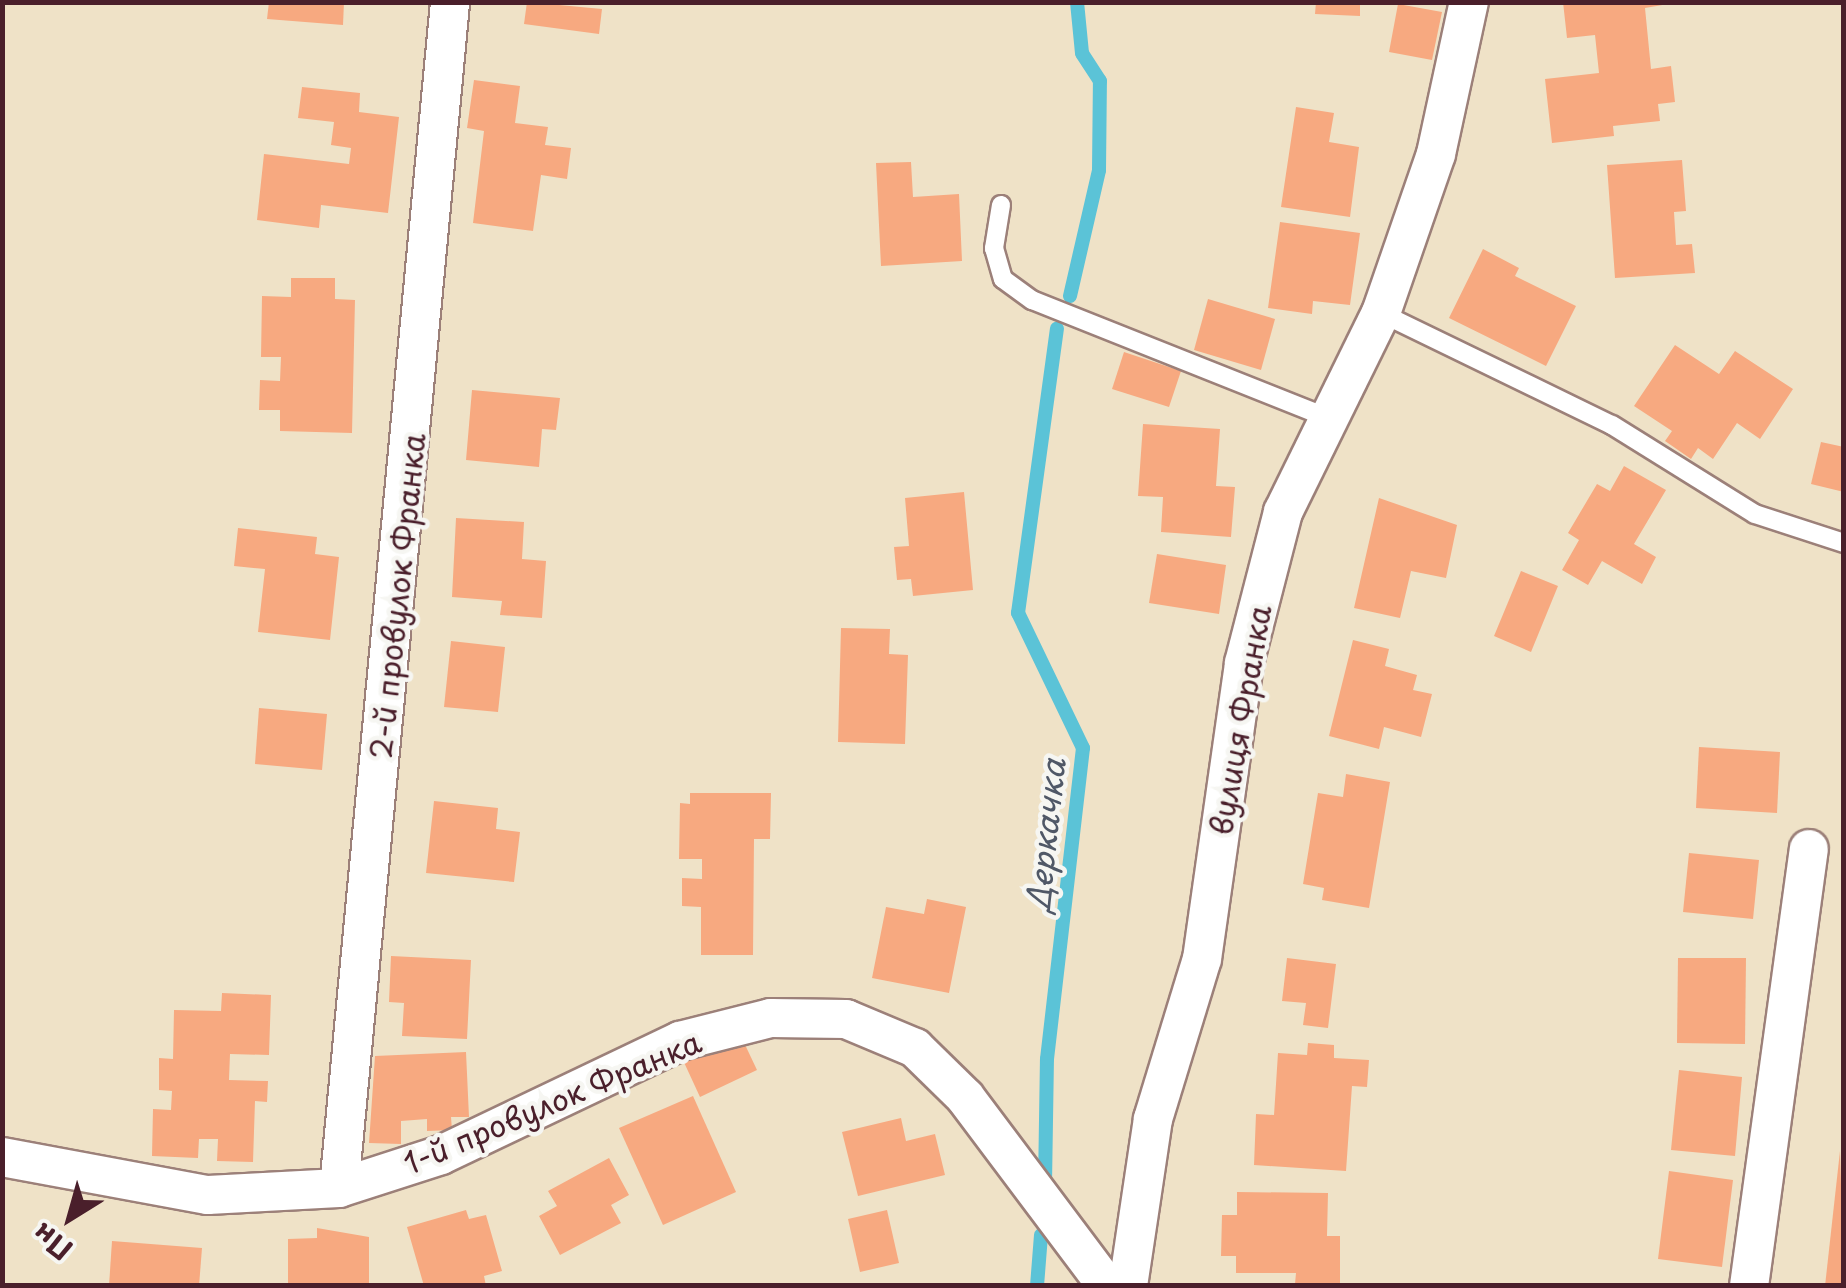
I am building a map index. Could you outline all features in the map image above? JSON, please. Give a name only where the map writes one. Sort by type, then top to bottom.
[{"type":"street","name":"2-й провулок Франка","points":[[339,1188],[450,2]]},
{"type":"street","name":"вулиця Франка","points":[[1128,1286],[1154,1119],[1202,959],[1244,663],[1284,512],[1380,314],[1436,154],[1468,2]]},
{"type":"street","points":[[1750,1286],[1808,849]]},
{"type":"street","name":"1-й провулок Франка","points":[[2,1157],[208,1196],[339,1188],[441,1155],[680,1040],[771,1018],[846,1018],[914,1048],[965,1098],[1107,1286]]},
{"type":"lane","points":[[1001,205],[994,248],[1002,279],[1032,300],[1329,418]]},
{"type":"lane","points":[[1380,314],[1612,425],[1755,514],[1844,543]]},
{"type":"building","points":[[269,2],[344,2],[343,25],[267,19]]},
{"type":"building","points":[[527,2],[602,9],[599,34],[524,24]]},
{"type":"building","points":[[1316,2],[1360,2],[1360,16],[1315,14]]},
{"type":"building","points":[[1563,2],[1680,2],[1645,8],[1651,69],[1671,66],[1675,102],[1658,104],[1660,121],[1613,126],[1614,136],[1552,143],[1545,79],[1599,73],[1595,35],[1567,38]]},
{"type":"building","points":[[1398,4],[1442,12],[1432,60],[1389,52]]},
{"type":"building","points":[[474,80],[520,86],[515,123],[548,127],[545,145],[571,148],[567,179],[541,175],[533,231],[473,223],[484,131],[467,128]]},
{"type":"building","points":[[302,87],[360,93],[359,112],[399,117],[388,213],[321,205],[319,228],[257,220],[264,154],[349,164],[351,148],[331,145],[334,122],[298,118]]},
{"type":"building","points":[[1296,107],[1334,113],[1329,142],[1359,147],[1350,217],[1281,207]]},
{"type":"building","points":[[1682,160],[1686,211],[1674,212],[1676,245],[1692,244],[1695,273],[1615,278],[1607,165]]},
{"type":"building","points":[[911,162],[913,197],[959,194],[962,261],[881,266],[876,163]]},
{"type":"building","points":[[1280,222],[1360,233],[1350,305],[1313,301],[1312,314],[1268,308]]},
{"type":"building","points":[[1483,249],[1519,268],[1515,276],[1576,306],[1546,366],[1449,318]]},
{"type":"building","points":[[291,278],[335,278],[335,299],[355,300],[352,433],[280,431],[280,410],[259,410],[260,380],[280,381],[281,357],[261,357],[262,296],[291,297]]},
{"type":"building","points":[[1208,299],[1275,319],[1261,370],[1194,350]]},
{"type":"building","points":[[1675,345],[1719,374],[1735,351],[1793,389],[1760,439],[1737,423],[1713,459],[1698,448],[1691,459],[1665,441],[1672,431],[1634,406]]},
{"type":"building","points":[[1124,352],[1181,371],[1169,407],[1112,389]]},
{"type":"building","points":[[472,390],[560,398],[556,430],[542,429],[539,467],[466,460]]},
{"type":"building","points":[[1143,424],[1220,429],[1216,486],[1235,487],[1231,537],[1161,532],[1163,497],[1138,496]]},
{"type":"building","points":[[1821,442],[1844,447],[1844,492],[1811,484]]},
{"type":"building","points":[[1624,466],[1666,490],[1634,544],[1656,557],[1642,584],[1602,561],[1588,585],[1562,570],[1579,540],[1568,533],[1597,484],[1610,491]]},
{"type":"building","points":[[964,492],[973,590],[913,596],[911,579],[897,580],[894,547],[909,546],[905,498]]},
{"type":"building","points":[[1379,498],[1457,525],[1446,578],[1411,571],[1400,618],[1354,608]]},
{"type":"building","points":[[456,518],[524,522],[522,559],[546,561],[542,618],[500,615],[502,601],[452,597]]},
{"type":"building","points":[[238,528],[317,537],[315,554],[339,557],[330,640],[258,632],[265,569],[234,566]]},
{"type":"building","points":[[1157,554],[1226,565],[1219,614],[1149,603]]},
{"type":"building","points":[[1521,571],[1558,586],[1531,652],[1494,636]]},
{"type":"building","points":[[841,628],[890,629],[889,654],[908,655],[905,744],[838,742]]},
{"type":"building","points":[[1353,640],[1389,649],[1385,666],[1417,675],[1413,690],[1432,694],[1421,737],[1384,727],[1379,749],[1329,736]]},
{"type":"building","points":[[451,641],[505,647],[498,712],[444,707]]},
{"type":"building","points":[[259,708],[327,714],[322,770],[255,764]]},
{"type":"building","points":[[1699,747],[1780,752],[1777,813],[1696,808]]},
{"type":"building","points":[[1346,774],[1390,782],[1369,908],[1322,900],[1324,888],[1303,884],[1318,793],[1343,797]]},
{"type":"building","points":[[690,793],[771,793],[770,839],[754,839],[753,955],[701,955],[701,907],[682,906],[682,878],[702,879],[702,859],[679,859],[680,803],[690,804]]},
{"type":"building","points":[[434,801],[498,808],[496,829],[520,832],[514,882],[426,873]]},
{"type":"building","points":[[1689,853],[1759,860],[1753,919],[1683,912]]},
{"type":"building","points":[[927,899],[966,907],[949,993],[872,978],[886,907],[924,914]]},
{"type":"building","points":[[391,956],[471,960],[467,1039],[402,1036],[404,1003],[389,1002]]},
{"type":"building","points":[[1287,958],[1336,964],[1328,1028],[1303,1025],[1306,1003],[1282,1001]]},
{"type":"building","points":[[1678,958],[1746,958],[1745,1044],[1677,1043]]},
{"type":"building","points":[[222,993],[271,995],[269,1055],[230,1054],[229,1080],[268,1081],[267,1102],[255,1101],[253,1162],[217,1161],[218,1139],[199,1139],[198,1158],[152,1156],[153,1109],[171,1110],[172,1091],[159,1090],[159,1058],[173,1059],[174,1010],[221,1011]]},
{"type":"building","points":[[739,1032],[757,1070],[700,1097],[682,1058]]},
{"type":"building","points":[[1308,1043],[1334,1045],[1334,1058],[1369,1060],[1367,1087],[1352,1086],[1346,1171],[1254,1165],[1256,1114],[1274,1115],[1278,1053],[1307,1055]]},
{"type":"building","points":[[466,1052],[469,1117],[451,1117],[452,1130],[427,1131],[427,1119],[401,1121],[401,1144],[369,1143],[375,1056]]},
{"type":"building","points":[[1679,1070],[1742,1077],[1735,1156],[1671,1150]]},
{"type":"building","points":[[693,1096],[736,1192],[663,1225],[619,1128]]},
{"type":"building","points":[[901,1118],[906,1141],[935,1134],[945,1175],[858,1196],[842,1132]]},
{"type":"building","points":[[1840,1151],[1844,1286],[1825,1286]]},
{"type":"building","points":[[609,1158],[629,1195],[611,1205],[621,1223],[560,1255],[539,1216],[557,1206],[548,1191]]},
{"type":"building","points":[[1669,1171],[1733,1180],[1722,1267],[1658,1259]]},
{"type":"building","points":[[1237,1192],[1328,1193],[1327,1236],[1340,1236],[1340,1284],[1295,1284],[1296,1273],[1236,1273],[1236,1256],[1221,1256],[1222,1215],[1237,1215]]},
{"type":"building","points":[[466,1210],[469,1219],[486,1215],[502,1271],[484,1276],[486,1286],[424,1286],[407,1227]]},
{"type":"building","points":[[887,1210],[899,1263],[860,1272],[848,1219]]},
{"type":"building","points":[[317,1228],[369,1237],[369,1286],[288,1286],[288,1239],[317,1238]]},
{"type":"building","points":[[112,1241],[202,1248],[199,1286],[109,1286]]},
{"type":"waterway","name":"Деркачка","points":[[1070,296],[1099,170],[1100,81],[1082,53],[1077,2]]},
{"type":"waterway","name":"Деркачка","points":[[1045,1184],[1047,1059],[1083,748],[1018,613],[1057,329]]},
{"type":"waterway","name":"Деркачка","points":[[1037,1286],[1041,1235]]}]
